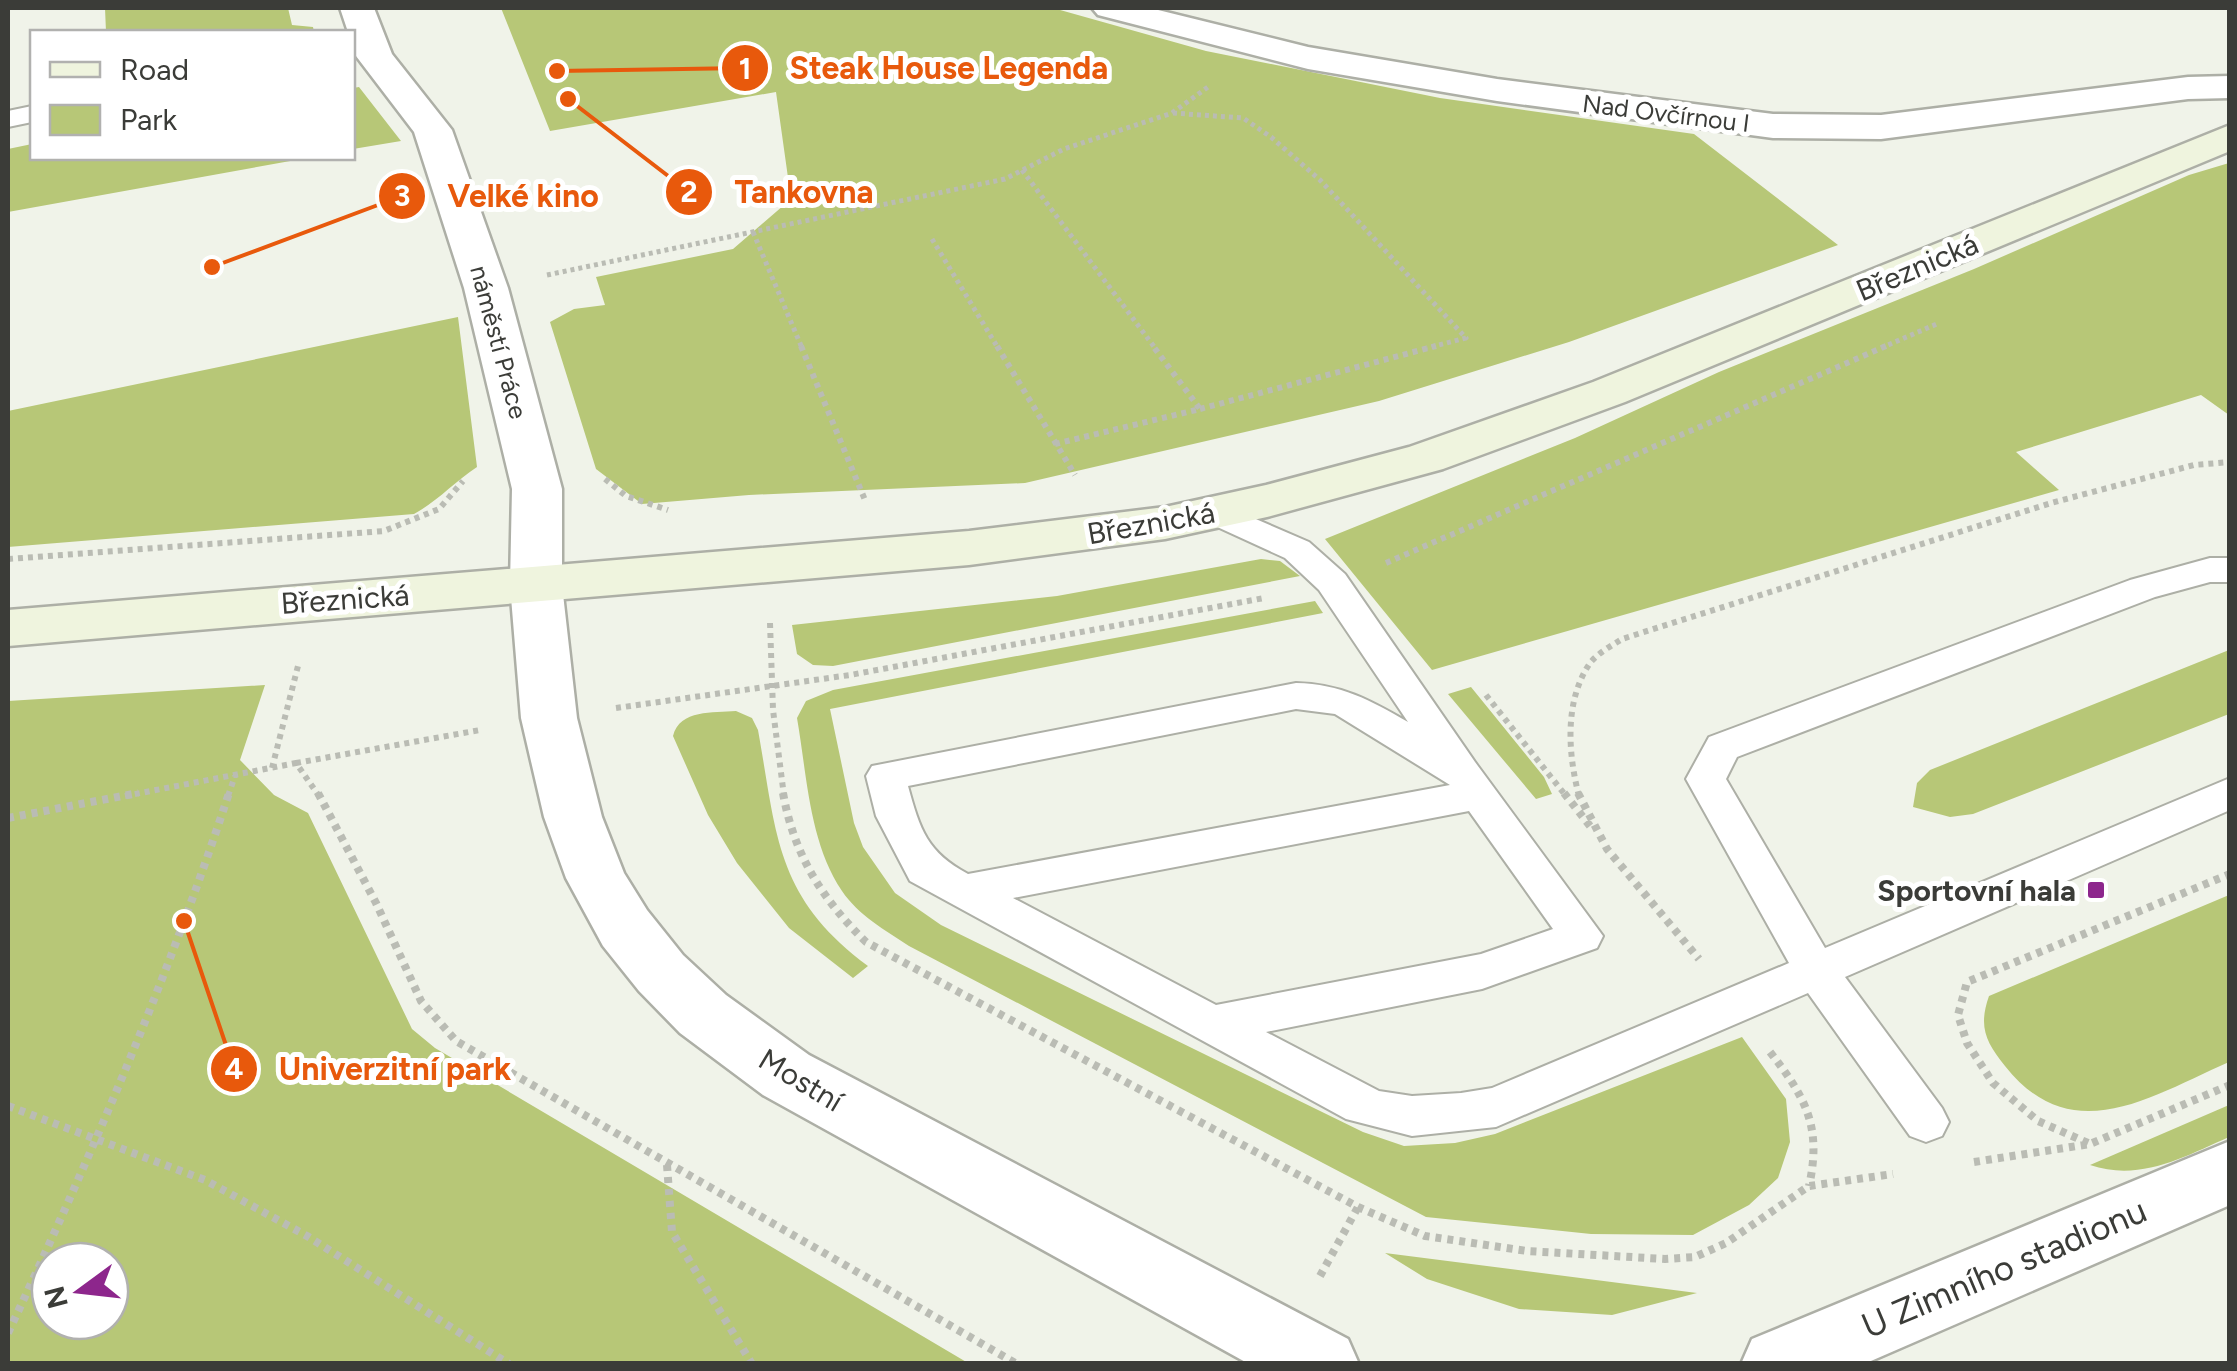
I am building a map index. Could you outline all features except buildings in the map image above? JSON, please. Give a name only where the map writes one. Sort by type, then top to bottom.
[{"type":"main road","name":"Březnická","points":[[8,628],[986,546],[1165,523],[1390,468],[1563,410],[1796,318],[2230,137]]},
{"type":"street","name":"náměstí Práce","points":[[357,8],[363,58],[433,130],[486,288],[536,489],[536,585]]},
{"type":"street","name":"Nad Ovčírnou I","points":[[1110,8],[1254,46],[1496,90],[1721,121],[1821,129],[1942,121],[2188,88],[2230,87]]},
{"type":"street","name":"Mostní","points":[[536,585],[542,676],[572,817],[596,878],[625,928],[661,973],[702,1014],[786,1075],[1322,1364]]},
{"type":"street","name":"U Zimního stadionu","points":[[1778,1364],[2230,1172]]},
{"type":"lane","points":[[1213,1024],[1482,971],[1582,936],[1332,582],[1297,550],[1214,512]]},
{"type":"lane","points":[[1926,1122],[1814,968],[1706,779],[1723,746],[2143,588],[2210,570],[2230,570]]},
{"type":"lane","points":[[1472,784],[1346,703],[1321,696],[1296,696],[886,776],[896,816],[925,870],[1362,1104],[1392,1116],[1444,1117],[1496,1106],[2230,793]]},
{"type":"lane","points":[[964,891],[1472,784]]},
{"type":"path","points":[[486,288],[1005,179],[1064,149],[1172,113],[1200,94],[1254,46]]},
{"type":"path","points":[[1055,444],[1466,338],[1320,180],[1272,137],[1243,118],[1172,113]]},
{"type":"path","points":[[1022,170],[1200,409]]},
{"type":"path","points":[[753,232],[866,501]]},
{"type":"path","points":[[932,240],[1055,444],[1079,476],[1058,478]]},
{"type":"path","points":[[1394,580],[1382,565],[1652,446]]},
{"type":"path","points":[[596,470],[618,493],[637,503],[670,510]]},
{"type":"path","points":[[8,559],[384,531],[428,518],[455,497],[463,481]]},
{"type":"path","points":[[847,502],[882,500]]},
{"type":"path","points":[[1332,582],[1278,596],[870,671],[770,685],[784,791],[800,856],[830,906],[866,942],[1358,1207],[1425,1236],[1527,1251],[1666,1259],[1694,1257],[1726,1243],[1809,1186],[1898,1173]]},
{"type":"path","points":[[1482,690],[1598,835]]},
{"type":"path","points":[[8,818],[296,763],[342,838],[421,1002],[456,1041],[1017,1364]]},
{"type":"path","points":[[8,1333],[98,1141],[199,886],[236,776]]},
{"type":"path","points":[[2090,1144],[2038,1121],[1994,1083],[1967,1042],[1958,1015],[1967,982],[2230,874]]},
{"type":"path","points":[[1972,1162],[2090,1144],[2230,1085]]},
{"type":"path","points":[[8,1106],[205,1180],[307,1236],[509,1364]]},
{"type":"path","points":[[1809,1186],[1818,1157],[1816,1127]]},
{"type":"path","points":[[666,1164],[672,1232],[752,1364]]},
{"type":"green space","points":[[105,8],[288,8],[292,25],[314,30],[106,30]]},
{"type":"green space","points":[[501,8],[1053,8],[1206,51],[1440,98],[1694,134],[1838,245],[1569,342],[1379,401],[1025,483],[749,495],[642,504],[596,469],[550,322],[574,309],[605,305],[596,277],[733,249],[791,199],[776,92],[550,131]]},
{"type":"green space","points":[[359,87],[401,141],[355,149],[355,88]]},
{"type":"green space","points":[[30,144],[30,160],[296,160],[8,212],[8,149]]},
{"type":"green space","points":[[2229,163],[2229,415],[2201,395],[2016,452],[2059,490],[1432,670],[1325,539],[1575,438],[1719,372],[1974,269],[2189,175]]},
{"type":"green space","points":[[458,317],[477,467],[414,514],[8,547],[8,411]]},
{"type":"green space","points":[[1261,559],[1280,561],[1300,576],[833,666],[813,665],[797,654],[792,625],[1057,596]]},
{"type":"green space","points":[[1315,601],[1323,613],[830,709],[854,823],[863,847],[895,893],[941,925],[1363,1132],[1404,1146],[1455,1143],[1495,1134],[1742,1037],[1786,1099],[1790,1142],[1778,1178],[1749,1205],[1693,1235],[1591,1234],[1426,1217],[909,946],[864,915],[842,891],[822,851],[811,808],[797,718],[806,701],[833,690]]},
{"type":"green space","points":[[2229,650],[2229,714],[1973,814],[1950,817],[1913,807],[1917,783],[1930,770]]},
{"type":"green space","points":[[265,685],[240,760],[274,795],[308,813],[412,1029],[435,1048],[968,1363],[8,1363],[8,701]]},
{"type":"green space","points":[[1471,687],[1544,777],[1552,794],[1536,799],[1448,694]]},
{"type":"green space","points":[[736,711],[752,718],[758,730],[777,833],[797,889],[837,940],[868,966],[853,978],[789,928],[737,863],[708,815],[673,736],[677,727],[690,717]]},
{"type":"green space","points":[[2229,895],[2229,1062],[2142,1101],[2085,1111],[2057,1106],[2031,1092],[1998,1057],[1984,1025],[1989,996]]},
{"type":"green space","points":[[2229,1105],[2229,1137],[2195,1152],[2144,1169],[2126,1171],[2090,1165]]},
{"type":"green space","points":[[1385,1253],[1697,1293],[1612,1315],[1519,1309],[1427,1279]]},
{"type":"place","name":"Steak House Legenda","points":[[557,71]]},
{"type":"place","name":"Tankovna","points":[[568,99]]},
{"type":"place","name":"Velké kino","points":[[212,267]]},
{"type":"place","name":"Sportovní hala","points":[[2096,890]]},
{"type":"place","name":"Univerzitní park","points":[[184,921]]}]
